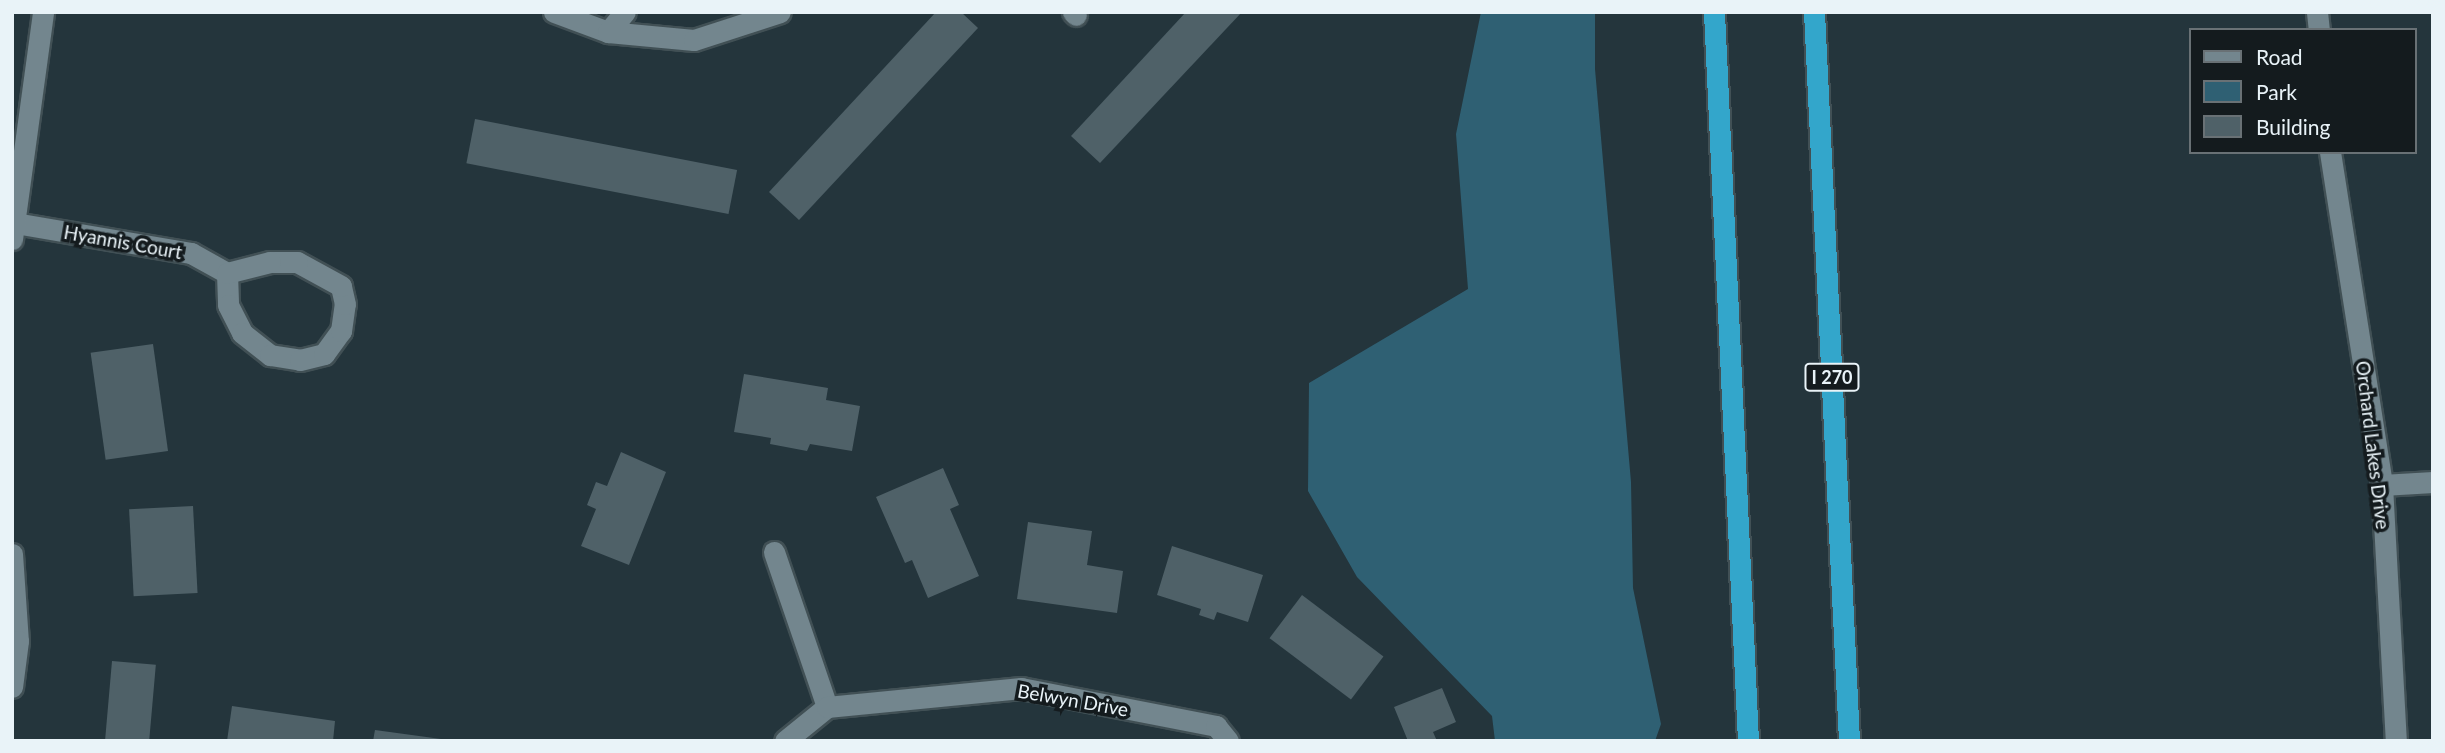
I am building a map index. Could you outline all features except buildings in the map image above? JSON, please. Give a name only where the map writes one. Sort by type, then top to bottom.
[{"type":"highway","points":[[1714,12],[1748,741]]},
{"type":"highway","name":"I 270","points":[[1814,12],[1849,741]]},
{"type":"street","points":[[14,231],[43,12]]},
{"type":"street","points":[[554,12],[608,32],[694,40],[780,12]]},
{"type":"street","points":[[608,32],[625,12]]},
{"type":"street","name":"Orchard Lakes Drive","points":[[2330,154],[2382,485],[2396,741]]},
{"type":"street","name":"Hyannis Court","points":[[14,231],[191,253],[227,273]]},
{"type":"street","points":[[270,262],[297,262],[341,286],[345,304],[341,331],[324,354],[300,360],[270,355],[242,333],[228,305],[227,273],[270,262]]},
{"type":"street","points":[[2382,485],[2433,482]]},
{"type":"street","points":[[774,552],[827,708],[785,741]]},
{"type":"street","points":[[12,554],[18,640],[12,687]]},
{"type":"street","name":"Belwyn Drive","points":[[827,708],[1021,688],[1216,726],[1228,741]]},
{"type":"green space","points":[[1481,12],[1595,12],[1595,69],[1631,482],[1633,588],[1661,724],[1655,741],[1495,741],[1492,716],[1357,577],[1308,491],[1309,383],[1468,289],[1456,134]]}]
